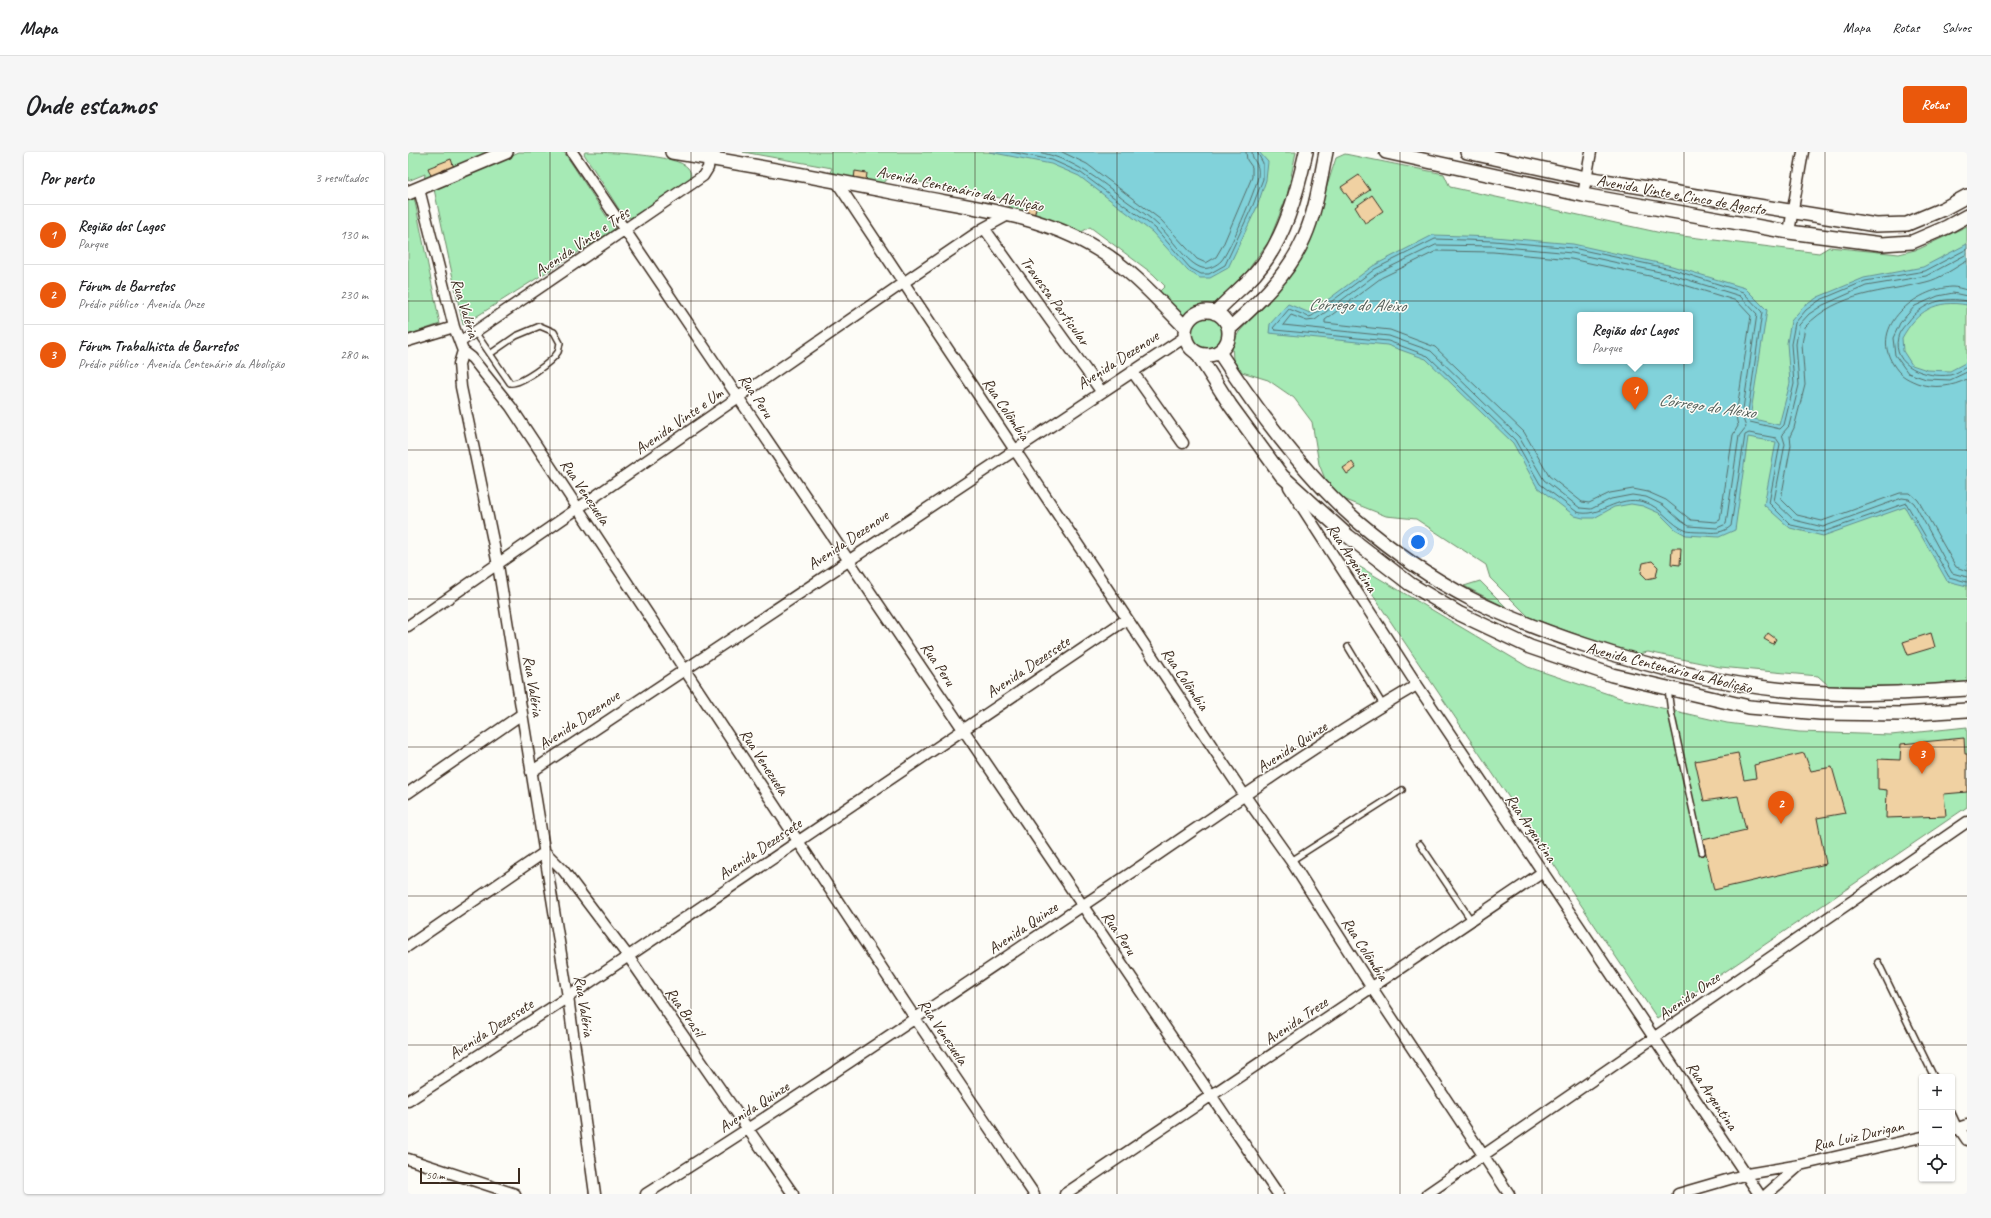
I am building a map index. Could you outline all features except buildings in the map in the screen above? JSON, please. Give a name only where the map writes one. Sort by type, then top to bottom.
[{"type":"street","points":[[413,191],[506,152]]},
{"type":"street","name":"Rua Peru","points":[[572,152],[1278,1194]]},
{"type":"street","name":"Avenida Centenário da Abolição","points":[[672,152],[836,181],[1008,215],[1053,227],[1098,249],[1138,280],[1185,332]]},
{"type":"street","points":[[1215,313],[1256,273],[1281,235],[1297,192],[1306,152]]},
{"type":"street","points":[[1229,329],[1257,304],[1284,272],[1304,238],[1314,207],[1326,152]]},
{"type":"street","name":"Avenida Vinte e Cinco de Agosto","points":[[1386,152],[1583,195],[1789,232],[1882,244],[1912,242],[1947,227],[1967,216]]},
{"type":"street","name":"Avenida Vinte e Cinco de Agosto","points":[[1467,152],[1586,178],[1876,225],[1907,224],[1943,209],[1967,196]]},
{"type":"street","points":[[1583,195],[1591,152]]},
{"type":"street","points":[[1789,232],[1803,152]]},
{"type":"street","name":"Avenida Vinte e Três","points":[[462,346],[475,332],[703,176],[708,168],[710,158]]},
{"type":"street","name":"Rua Colômbia","points":[[836,181],[1245,796],[1291,861],[1372,988],[1509,1194]]},
{"type":"street","name":"Rua Valéria","points":[[413,191],[454,328],[462,346],[458,364],[462,394],[498,565],[568,997],[595,1194]]},
{"type":"street","name":"Avenida Vinte e Um","points":[[408,626],[579,509],[903,283],[984,228],[1008,215]]},
{"type":"street","name":"Travessa Particular","points":[[984,228],[1101,391]]},
{"type":"street","points":[[1200,312],[1215,313],[1224,319],[1229,329],[1227,342],[1219,352],[1208,355],[1197,353],[1188,345],[1185,332],[1194,315],[1200,312]]},
{"type":"street","points":[[408,341],[454,328]]},
{"type":"street","name":"Avenida Dezenove","points":[[531,772],[1132,371],[1185,332]]},
{"type":"street","name":"Rua Venezuela","points":[[462,346],[510,407],[579,509],[915,1018],[1034,1194]]},
{"type":"street","name":"Avenida Centenário da Abolição","points":[[1219,352],[1244,390],[1311,476],[1356,520],[1417,566],[1472,600],[1537,629],[1615,655],[1687,675],[1751,686],[1826,693],[1899,694],[1967,689]]},
{"type":"street","name":"Avenida Centenário da Abolição","points":[[1197,353],[1230,405],[1282,476],[1348,536],[1410,584],[1460,614],[1530,647],[1612,675],[1749,707],[1820,714],[1902,714],[1967,710]]},
{"type":"street","points":[[1132,371],[1183,443]]},
{"type":"street","name":"Rua Argentina","points":[[1282,476],[1417,685],[1759,1194]]},
{"type":"street","name":"Avenida Dezessete","points":[[408,1101],[568,997],[1127,619]]},
{"type":"street","name":"Avenida Quinze","points":[[646,1194],[748,1129],[1245,796],[1383,705],[1417,685]]},
{"type":"street","points":[[408,793],[522,714]]},
{"type":"street","name":"Avenida Onze","points":[[1427,1194],[1967,822]]},
{"type":"street","points":[[408,946],[545,852]]},
{"type":"street","name":"Rua Brasil","points":[[545,852],[563,870],[628,956],[793,1194]]},
{"type":"street","name":"Avenida Treze","points":[[1065,1194],[1543,872]]},
{"type":"street","points":[[1959,1128],[1967,1140]]},
{"type":"street","name":"Rua Luiz Durigan","points":[[1678,1194],[1747,1174],[1800,1165],[1919,1138]]},
{"type":"street","points":[[408,1159],[515,1194]]},
{"type":"street","name":"Rua Luiz Durigan","points":[[1767,1194],[1800,1165]]},
{"type":"lane","points":[[475,332],[490,354],[510,383],[515,384],[558,352],[560,343],[554,332],[540,326],[516,336],[490,354]]},
{"type":"lane","points":[[1348,646],[1383,705]]},
{"type":"lane","points":[[1668,689],[1671,712],[1702,852]]},
{"type":"lane","points":[[1291,861],[1402,790]]},
{"type":"lane","points":[[1420,844],[1471,920]]},
{"type":"lane","points":[[1878,962],[1933,1074]]},
{"type":"green space","points":[[408,152],[500,152],[424,181],[425,174],[408,181]]},
{"type":"green space","points":[[519,152],[564,152],[615,229],[463,325],[434,189]]},
{"type":"green space","points":[[585,152],[640,155],[681,163],[688,168],[691,174],[689,183],[630,218],[622,214],[584,154]]},
{"type":"green space","points":[[743,152],[1296,152],[1287,196],[1269,241],[1245,274],[1209,308],[1187,313],[1180,318],[1157,294],[1165,286],[1153,274],[1090,227],[1078,234],[1005,210],[1015,201],[890,176],[882,185],[829,175],[832,168]]},
{"type":"green space","points":[[1345,154],[1444,174],[1450,187],[1666,234],[1819,253],[1829,247],[1899,254],[1919,249],[1967,226],[1967,683],[1929,686],[1829,686],[1818,676],[1720,667],[1648,652],[1633,655],[1529,617],[1490,578],[1486,565],[1416,519],[1386,516],[1341,498],[1325,479],[1319,464],[1312,422],[1294,398],[1268,380],[1242,372],[1233,360],[1232,345],[1239,332],[1288,278],[1314,226],[1336,158]]},
{"type":"green space","points":[[414,197],[440,324],[408,335],[408,199]]},
{"type":"green space","points":[[1204,318],[1210,318],[1220,325],[1223,334],[1222,340],[1216,347],[1210,350],[1204,350],[1194,343],[1191,337],[1191,331],[1198,321]]},
{"type":"green space","points":[[1350,561],[1528,667],[1623,699],[1727,723],[1799,732],[1891,735],[1967,727],[1967,807],[1657,1018]]},
{"type":"green space","points":[[1480,581],[1507,608],[1464,586]]},
{"type":"water","points":[[989,152],[1259,152],[1268,162],[1266,180],[1257,207],[1228,268],[1210,278],[1200,278],[1188,271],[1152,232],[1079,176],[1051,164]]},
{"type":"water","name":"Córrego do Aleixo","points":[[1433,235],[1494,237],[1573,244],[1672,266],[1745,288],[1767,310],[1750,418],[1779,425],[1790,383],[1787,343],[1791,321],[1803,307],[1818,297],[1864,278],[1923,267],[1967,244],[1967,305],[1946,304],[1928,309],[1914,321],[1902,338],[1903,351],[1912,365],[1927,370],[1950,371],[1967,362],[1967,586],[1947,581],[1905,507],[1823,536],[1790,528],[1764,505],[1776,442],[1748,437],[1735,530],[1719,537],[1686,535],[1675,529],[1659,513],[1643,506],[1631,504],[1614,507],[1594,518],[1575,516],[1537,487],[1513,443],[1426,359],[1387,345],[1269,333],[1270,324],[1288,304],[1310,313],[1373,266]]},
{"type":"place","name":"Região dos Lagos","points":[[1635,410]]},
{"type":"place","name":"Fórum Trabalhista de Barretos","points":[[1922,774]]},
{"type":"place","name":"Fórum de Barretos","points":[[1781,824]]}]
